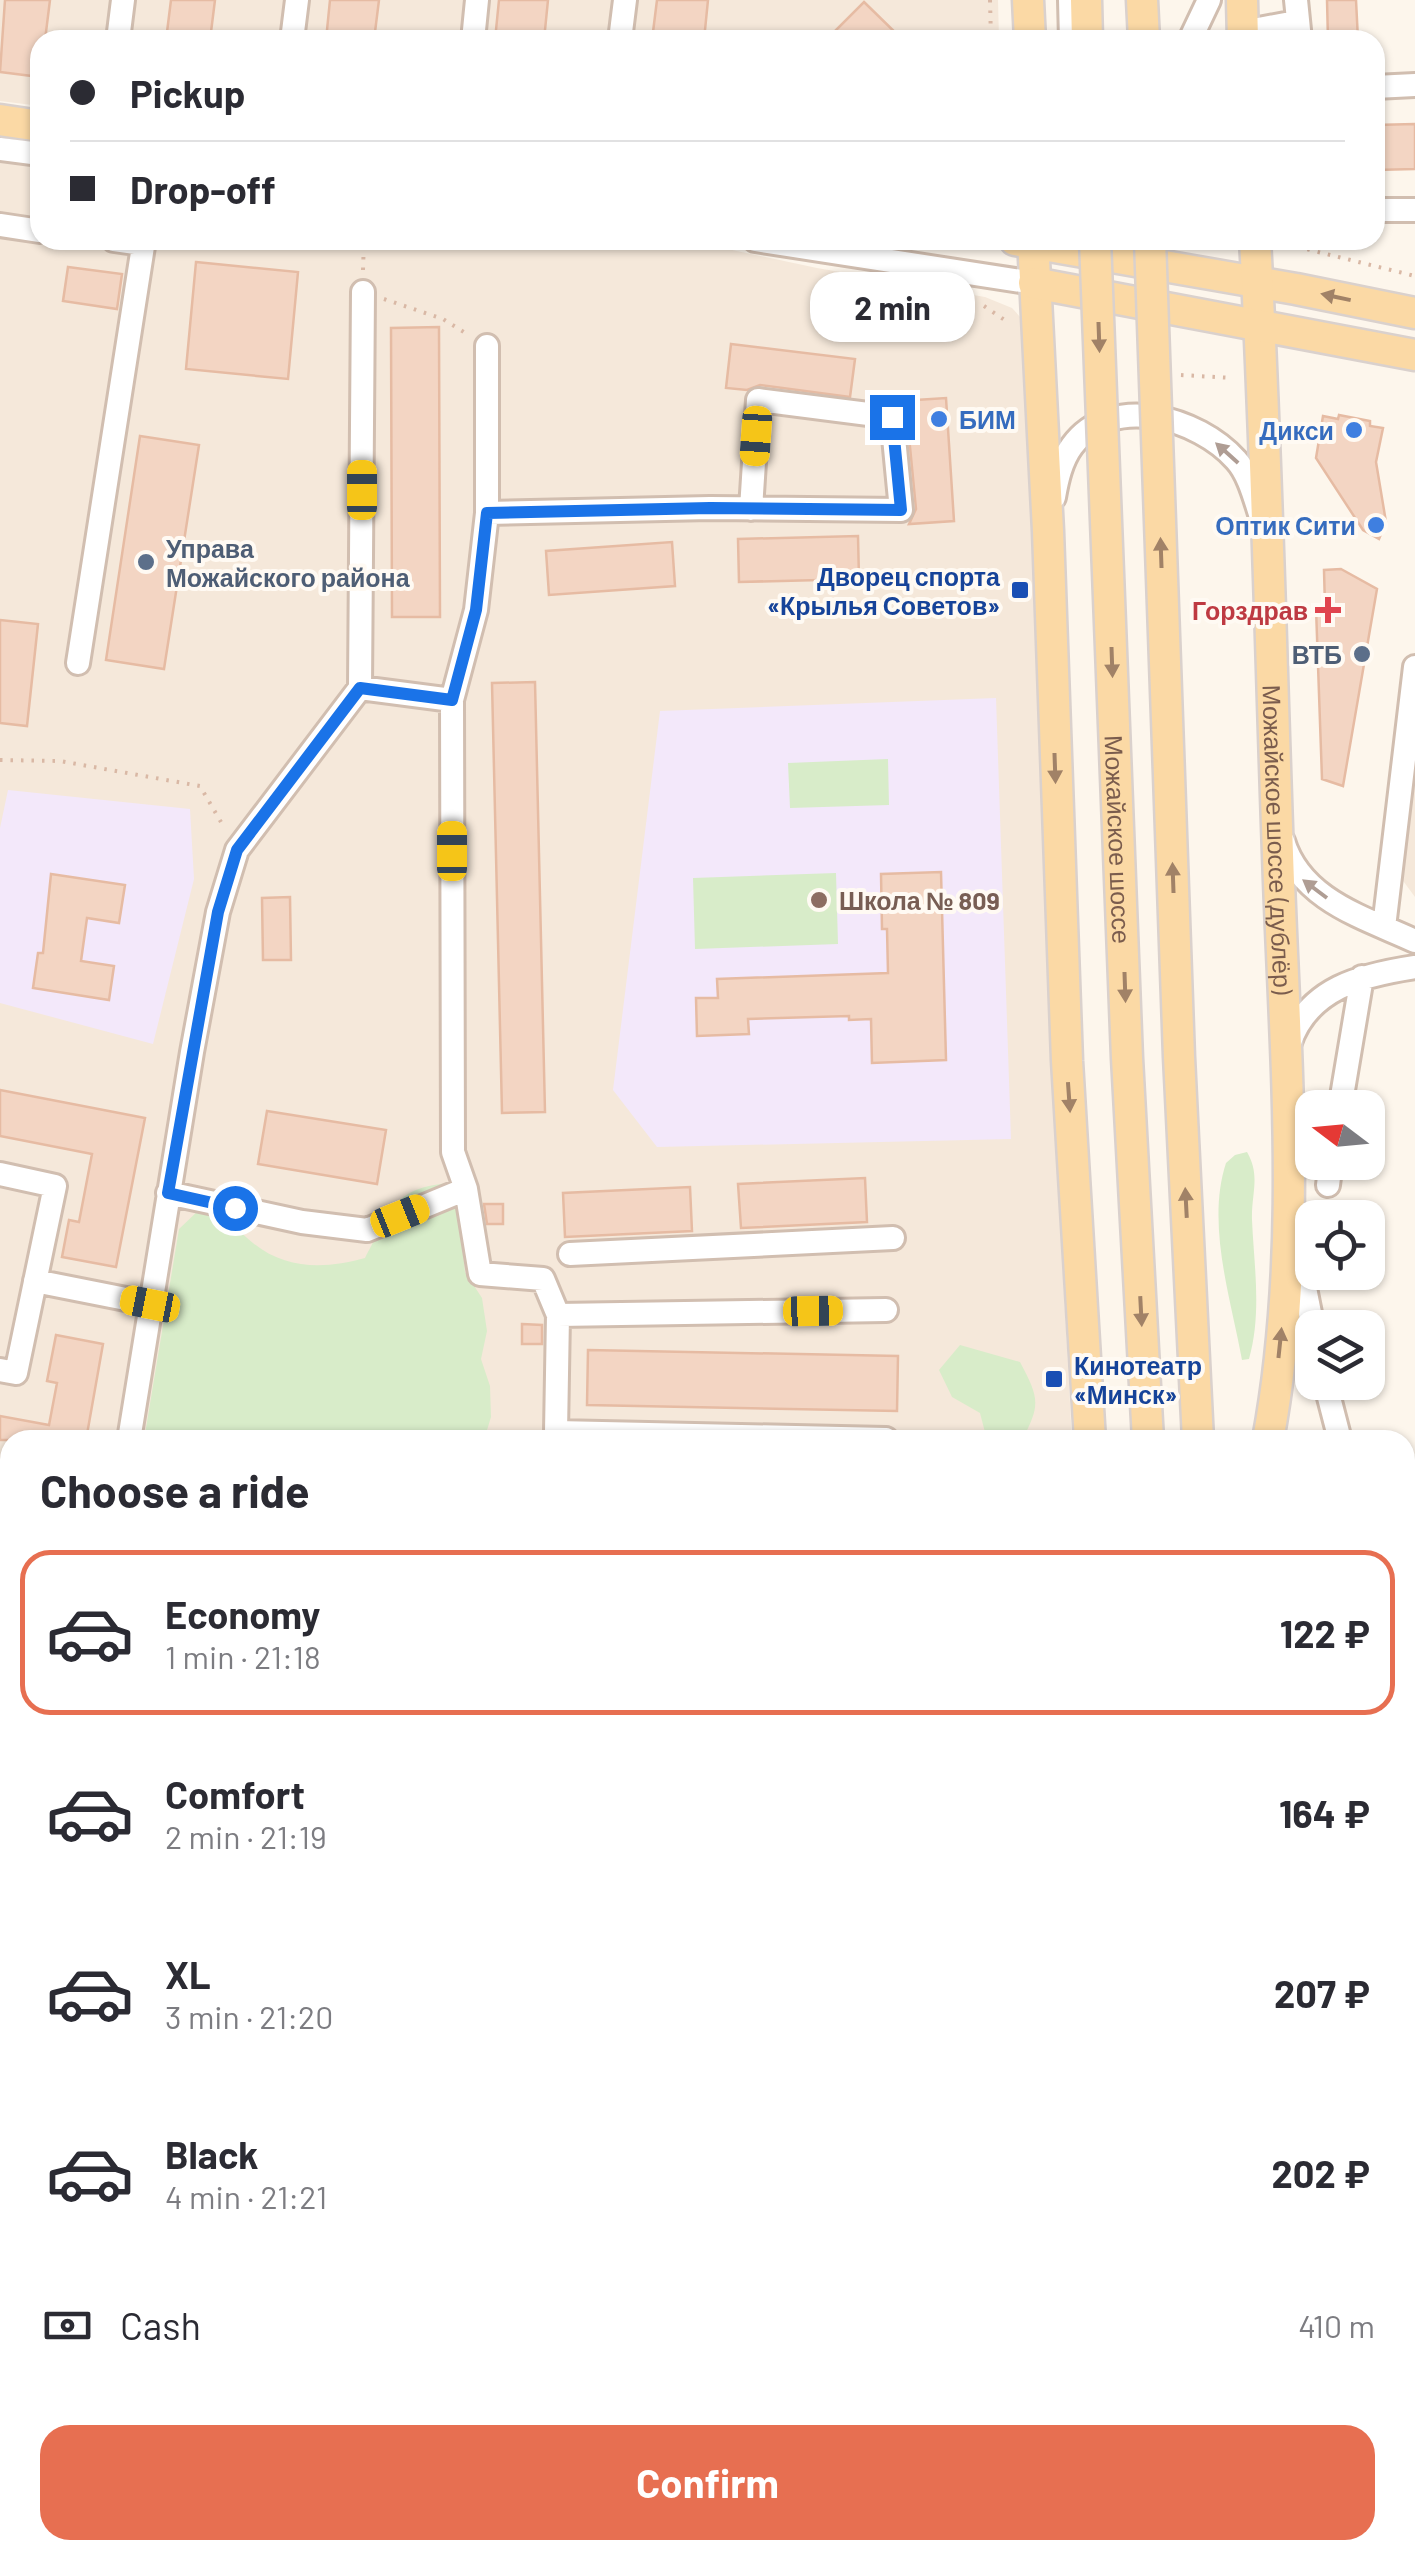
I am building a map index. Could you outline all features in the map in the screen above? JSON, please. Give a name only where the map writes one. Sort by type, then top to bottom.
[{"type":"main road","points":[[1028,0],[1030,30]]},
{"type":"main road","points":[[1086,0],[1087,30]]},
{"type":"main road","points":[[1142,0],[1144,30]]},
{"type":"main road","points":[[1242,0],[1243,30]]},
{"type":"main road","points":[[0,120],[30,124]]},
{"type":"main road","points":[[1029,250],[1034,282],[1048,531],[1067,1061],[1089,1430]]},
{"type":"main road","points":[[1077,250],[1415,313]]},
{"type":"main road","name":"Можайское шоссе","points":[[1095,250],[1126,1038],[1147,1430]]},
{"type":"main road","name":"Можайское шоссе","points":[[1150,250],[1179,1057],[1198,1430]]},
{"type":"main road","name":"Можайское шоссе (дублёр)","points":[[1255,250],[1289,1203],[1283,1319],[1269,1430]]},
{"type":"main road","points":[[1034,282],[1415,355]]},
{"type":"street","points":[[119,30],[123,0]]},
{"type":"street","points":[[293,30],[296,0]]},
{"type":"street","points":[[474,30],[477,0]]},
{"type":"street","points":[[621,30],[625,0]]},
{"type":"street","points":[[1070,0],[1071,30]]},
{"type":"street","points":[[1195,30],[1209,0]]},
{"type":"street","points":[[1265,30],[1297,21]]},
{"type":"street","points":[[1385,86],[1415,85]]},
{"type":"street","points":[[0,149],[30,153]]},
{"type":"street","points":[[1385,210],[1415,210]]},
{"type":"street","points":[[0,226],[30,229]]},
{"type":"street","points":[[78,663],[143,250]]},
{"type":"street","points":[[821,250],[1034,282]]},
{"type":"street","points":[[131,1430],[218,912],[237,850],[360,688],[363,292]]},
{"type":"street","points":[[487,346],[487,513],[476,610],[452,700],[453,1152],[466,1189],[480,1274],[543,1279],[558,1315],[556,1430]]},
{"type":"street","points":[[487,513],[901,510],[892,417],[758,400],[751,509]]},
{"type":"street","points":[[1048,531],[1059,472],[1072,445],[1096,425],[1133,415],[1173,419],[1210,438],[1238,462],[1268,539]]},
{"type":"street","points":[[1384,926],[1415,667]]},
{"type":"street","points":[[360,688],[452,700]]},
{"type":"street","points":[[1277,824],[1288,858],[1303,881],[1330,900],[1415,941]]},
{"type":"street","points":[[1285,1058],[1302,1014],[1320,997],[1362,977],[1415,967]]},
{"type":"street","points":[[1343,1090],[1362,977]]},
{"type":"street","points":[[0,1174],[55,1186],[16,1373],[0,1370]]},
{"type":"street","points":[[168,1193],[302,1222],[367,1230],[466,1189]]},
{"type":"street","points":[[1289,1203],[1310,1310]]},
{"type":"street","points":[[570,1254],[893,1238]]},
{"type":"street","points":[[35,1281],[150,1304]]},
{"type":"street","points":[[558,1315],[886,1310]]},
{"type":"street","points":[[1330,1400],[1338,1430]]},
{"type":"path","points":[[990,0],[990,30]]},
{"type":"path","points":[[364,250],[363,292],[443,319],[487,346]]},
{"type":"path","points":[[1310,250],[1415,276]]},
{"type":"path","points":[[0,760],[60,761],[200,786],[237,850]]},
{"type":"shaded area","points":[[0,0],[998,0],[999,30],[30,30],[30,105],[0,101]]},
{"type":"shaded area","points":[[0,162],[30,166],[30,250],[732,250],[985,297],[1012,308],[1022,319],[1029,359],[1071,1430],[0,1430]]},
{"type":"shaded area","name":"Школа № 809","points":[[996,698],[1011,1139],[657,1147],[613,1090],[660,711]]},
{"type":"shaded area","points":[[1415,779],[1415,897],[1398,874]]},
{"type":"shaded area","points":[[8,790],[190,809],[194,879],[153,1044],[0,1003],[0,828]]},
{"type":"green space","points":[[888,759],[889,805],[790,808],[788,763]]},
{"type":"green space","points":[[836,873],[838,944],[695,949],[693,878]]},
{"type":"green space","points":[[1247,1152],[1254,1177],[1256,1307],[1249,1359],[1242,1360],[1222,1262],[1219,1211],[1226,1163]]},
{"type":"green space","points":[[449,1183],[470,1214],[462,1242],[465,1272],[482,1298],[487,1331],[481,1359],[490,1386],[491,1417],[487,1430],[146,1430],[179,1229],[201,1208],[226,1218],[253,1243],[279,1258],[307,1265],[336,1264],[365,1258],[395,1205],[415,1190]]},
{"type":"green space","points":[[960,1345],[1020,1362],[1035,1401],[1027,1430],[984,1430],[980,1413],[952,1397],[939,1370]]},
{"type":"building","points":[[5,0],[50,0],[46,30],[30,30],[30,76],[0,72]]},
{"type":"building","points":[[171,0],[215,0],[211,30],[167,30]]},
{"type":"building","points":[[330,0],[379,0],[375,30],[327,30]]},
{"type":"building","points":[[499,0],[548,0],[545,30],[496,30]]},
{"type":"building","points":[[657,0],[708,0],[705,30],[653,30]]},
{"type":"building","points":[[1327,0],[1356,0],[1358,30],[1328,30]]},
{"type":"building","points":[[864,2],[893,30],[836,30]]},
{"type":"building","points":[[1415,124],[1415,169],[1385,170],[1385,125]]},
{"type":"building","points":[[196,262],[298,272],[288,379],[186,369]]},
{"type":"building","points":[[68,267],[122,274],[117,309],[63,301]]},
{"type":"building","points":[[439,327],[440,617],[392,617],[391,328]]},
{"type":"building","points":[[731,344],[855,359],[850,397],[760,385],[747,390],[726,388]]},
{"type":"building","points":[[946,398],[954,521],[909,524],[916,509],[907,416],[901,401]]},
{"type":"building","points":[[1339,415],[1370,421],[1370,426],[1383,428],[1376,462],[1386,522],[1379,539],[1363,530],[1316,458],[1323,416],[1338,419]]},
{"type":"building","points":[[140,436],[199,445],[164,669],[106,660]]},
{"type":"building","points":[[858,536],[859,579],[739,582],[738,539]]},
{"type":"building","points":[[672,542],[675,586],[549,595],[546,551]]},
{"type":"building","points":[[1341,569],[1377,589],[1343,786],[1322,779],[1316,608],[1325,608],[1324,570]]},
{"type":"building","points":[[0,620],[38,624],[27,726],[0,723]]},
{"type":"building","points":[[535,682],[545,1112],[502,1113],[492,683]]},
{"type":"building","points":[[941,872],[946,1060],[872,1063],[871,1019],[849,1020],[849,1016],[748,1019],[749,1034],[697,1036],[696,998],[718,998],[717,979],[888,973],[881,874]]},
{"type":"building","points":[[51,874],[125,885],[119,923],[87,918],[81,961],[114,966],[109,1000],[33,988],[38,953],[43,953]]},
{"type":"building","points":[[290,897],[291,960],[263,960],[262,898]]},
{"type":"building","points":[[0,1090],[145,1118],[116,1267],[62,1257],[69,1220],[79,1222],[92,1154],[0,1136]]},
{"type":"building","points":[[267,1111],[386,1130],[377,1184],[258,1164]]},
{"type":"building","points":[[865,1178],[867,1222],[741,1228],[738,1184]]},
{"type":"building","points":[[690,1187],[692,1231],[565,1237],[563,1193]]},
{"type":"building","points":[[484,1204],[503,1204],[503,1224],[487,1224]]},
{"type":"building","points":[[522,1324],[542,1325],[542,1344],[522,1344]]},
{"type":"building","points":[[56,1335],[103,1344],[88,1430],[0,1430],[0,1416],[49,1425],[57,1383],[47,1381]]},
{"type":"building","points":[[588,1350],[898,1356],[897,1411],[587,1405]]},
{"type":"place","name":"БИМ","points":[[939,419]]},
{"type":"place","name":"Дикси","points":[[1354,430]]},
{"type":"place","name":"Оптик Сити","points":[[1376,525]]},
{"type":"place","name":"Управа Можайского района","points":[[146,562]]},
{"type":"place","name":"Дворец спорта «Крылья Советов»","points":[[1020,590]]},
{"type":"place","name":"Горздрав","points":[[1328,610]]},
{"type":"place","name":"ВТБ","points":[[1362,654]]},
{"type":"place","name":"Школа № 809","points":[[819,900]]},
{"type":"place","name":"Кинотеатр «Минск»","points":[[1054,1379]]},
{"type":"route","points":[[235,1208],[168,1193],[218,912],[237,850],[360,688],[452,700],[476,610],[487,513],[710,508],[901,510],[892,417]]}]
